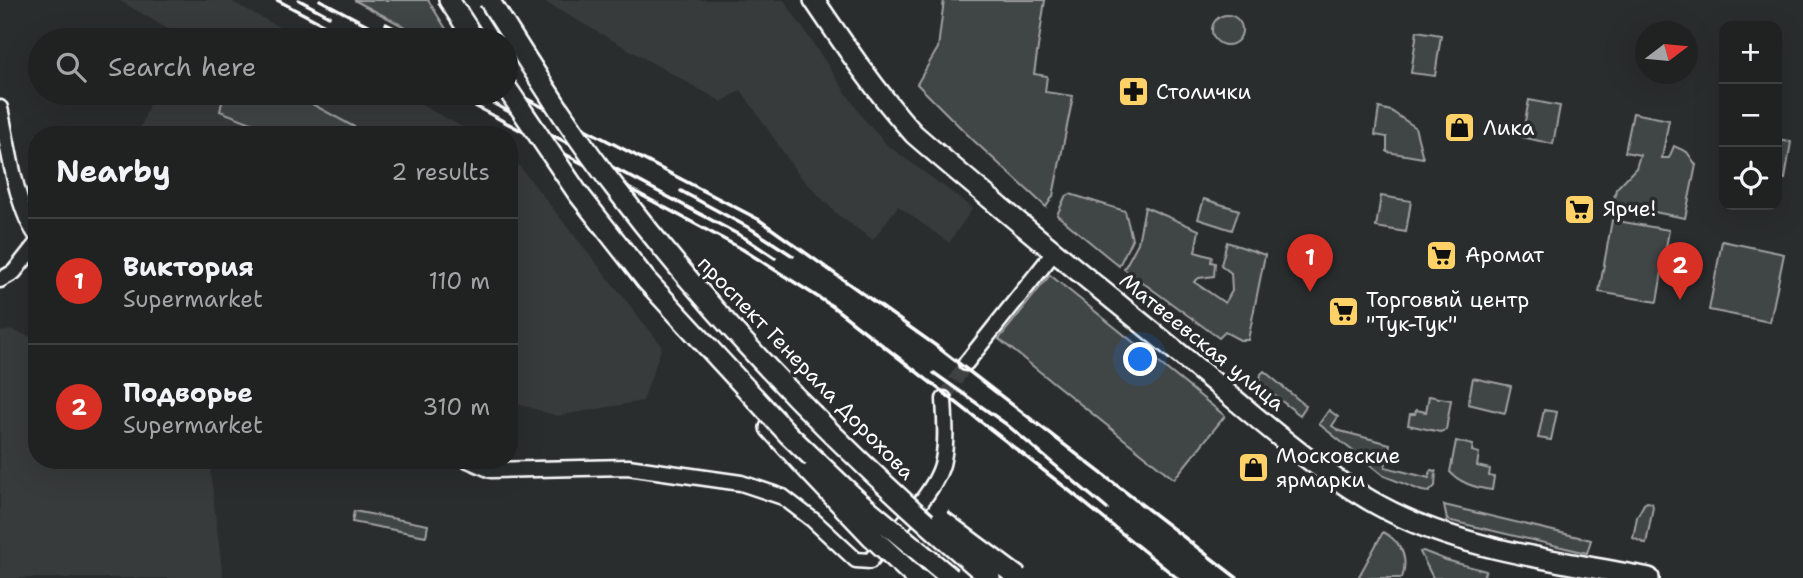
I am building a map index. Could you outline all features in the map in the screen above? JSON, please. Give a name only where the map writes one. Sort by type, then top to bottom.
[{"type":"main road","points":[[449,0],[467,28]]},
{"type":"main road","name":"проспект Генерала Дорохова","points":[[489,0],[507,28]]},
{"type":"main road","name":"Матвеевская улица","points":[[814,0],[888,106],[914,134],[1280,435],[1343,483],[1387,509],[1440,531],[1498,549],[1649,578]]},
{"type":"main road","name":"проспект Генерала Дорохова","points":[[518,44],[599,167],[680,270],[746,344],[861,461],[931,528],[990,578]]},
{"type":"main road","points":[[518,105],[577,192],[686,334],[811,473],[871,536],[916,578]]},
{"type":"main road","points":[[646,279],[789,435],[858,500],[951,578]]},
{"type":"main road","points":[[861,461],[1019,578]]},
{"type":"street","points":[[0,108],[22,208],[28,222]]},
{"type":"street","points":[[966,363],[1055,251]]},
{"type":"street","points":[[0,280],[14,272],[28,254]]},
{"type":"street","points":[[489,469],[628,467],[741,484],[783,497],[813,520],[856,560],[870,561],[932,487],[943,462],[944,399]]},
{"type":"shaded area","points":[[119,0],[229,0],[281,28],[166,28]]},
{"type":"shaded area","points":[[354,0],[428,0],[446,28],[406,28]]},
{"type":"shaded area","points":[[541,0],[784,0],[863,118],[887,145],[973,208],[949,243],[898,206],[873,240],[838,215],[798,174],[741,90],[722,102]]},
{"type":"shaded area","points":[[944,0],[1045,0],[1034,74],[1047,76],[1045,92],[1073,96],[1053,196],[1046,207],[917,84],[938,48]]},
{"type":"shaded area","points":[[1227,15],[1233,16],[1241,24],[1241,36],[1233,44],[1227,45],[1221,44],[1213,36],[1212,30],[1213,24],[1221,16]]},
{"type":"shaded area","points":[[1417,31],[1441,35],[1435,76],[1411,73]]},
{"type":"shaded area","points":[[1529,100],[1560,106],[1553,144],[1522,137]]},
{"type":"shaded area","points":[[149,105],[422,105],[460,126],[141,126]]},
{"type":"shaded area","points":[[221,105],[314,105],[352,126],[259,126],[220,111]]},
{"type":"shaded area","points":[[1379,108],[1391,111],[1415,127],[1423,158],[1387,152],[1387,137],[1375,135]]},
{"type":"shaded area","points":[[1633,113],[1669,120],[1662,158],[1669,158],[1674,146],[1687,152],[1696,165],[1685,218],[1613,204],[1616,189],[1636,168],[1640,155],[1625,152]]},
{"type":"shaded area","points":[[1782,141],[1791,142],[1785,179],[1782,178]]},
{"type":"shaded area","points":[[518,164],[662,346],[643,401],[557,416],[518,404]]},
{"type":"shaded area","points":[[1070,194],[1125,211],[1132,239],[1119,266],[1057,215],[1065,197]]},
{"type":"shaded area","points":[[1381,196],[1411,201],[1406,232],[1376,227]]},
{"type":"shaded area","points":[[1204,199],[1239,210],[1232,230],[1198,219]]},
{"type":"shaded area","points":[[1145,207],[1199,230],[1195,252],[1212,257],[1211,262],[1215,263],[1214,276],[1199,278],[1194,282],[1225,303],[1232,291],[1231,273],[1221,265],[1227,242],[1265,255],[1248,340],[1240,340],[1225,332],[1219,338],[1124,269],[1138,243]]},
{"type":"shaded area","points":[[1612,220],[1669,230],[1657,302],[1599,292]]},
{"type":"shaded area","points":[[1722,241],[1784,254],[1770,322],[1709,310]]},
{"type":"shaded area","points":[[1050,275],[1225,416],[1174,479],[999,339]]},
{"type":"shaded area","points":[[12,330],[28,336],[28,469],[210,469],[223,578],[0,578],[0,332]]},
{"type":"shaded area","points":[[1264,371],[1306,406],[1300,415],[1259,384]]},
{"type":"shaded area","points":[[1473,378],[1511,386],[1505,413],[1468,404]]},
{"type":"shaded area","points":[[1429,396],[1451,400],[1446,430],[1440,432],[1408,425],[1410,414],[1415,414],[1416,410],[1426,412]]},
{"type":"shaded area","points":[[1329,410],[1338,417],[1332,426],[1340,431],[1390,444],[1385,467],[1429,478],[1431,470],[1436,471],[1435,486],[1429,492],[1422,491],[1384,476],[1319,424]]},
{"type":"shaded area","points":[[1544,410],[1557,412],[1551,440],[1538,438]]},
{"type":"shaded area","points":[[1456,441],[1473,445],[1472,451],[1479,453],[1477,466],[1490,469],[1489,476],[1494,477],[1492,490],[1469,485],[1450,472]]},
{"type":"shaded area","points":[[1647,502],[1652,503],[1653,507],[1646,544],[1633,538],[1637,517]]},
{"type":"shaded area","points":[[1444,505],[1591,540],[1587,553],[1447,520]]},
{"type":"shaded area","points":[[354,511],[428,525],[426,536],[352,522]]},
{"type":"shaded area","points":[[1383,532],[1395,540],[1402,551],[1405,563],[1402,578],[1358,578]]},
{"type":"shaded area","points":[[1420,552],[1486,571],[1482,578],[1433,578]]},
{"type":"tunnel","points":[[944,399],[966,363]]},
{"type":"railway","points":[[277,0],[330,28]]},
{"type":"railway","points":[[299,0],[329,16]]},
{"type":"railway","points":[[320,0],[373,28]]},
{"type":"railway","points":[[386,24],[394,28]]},
{"type":"railway","points":[[518,94],[758,219],[935,345],[1237,578]]},
{"type":"railway","points":[[473,105],[513,126]]},
{"type":"railway","points":[[496,105],[745,238],[775,258]]},
{"type":"railway","points":[[518,129],[742,249],[832,306],[1177,578]]},
{"type":"railway","points":[[681,191],[753,230],[793,256]]},
{"type":"railway","points":[[934,373],[1006,424],[1107,509]]},
{"type":"place","name":"Столички","points":[[1133,92]]},
{"type":"place","name":"Лика","points":[[1460,128]]},
{"type":"place","name":"Ярче!","points":[[1580,209]]},
{"type":"place","name":"Аромат","points":[[1442,255]]},
{"type":"place","name":"Виктория","points":[[1310,292]]},
{"type":"place","name":"Подворье","points":[[1680,300]]},
{"type":"place","name":"Торговый центр \"Тук-Тук\"","points":[[1343,312]]},
{"type":"place","name":"Московские ярмарки","points":[[1253,468]]}]
